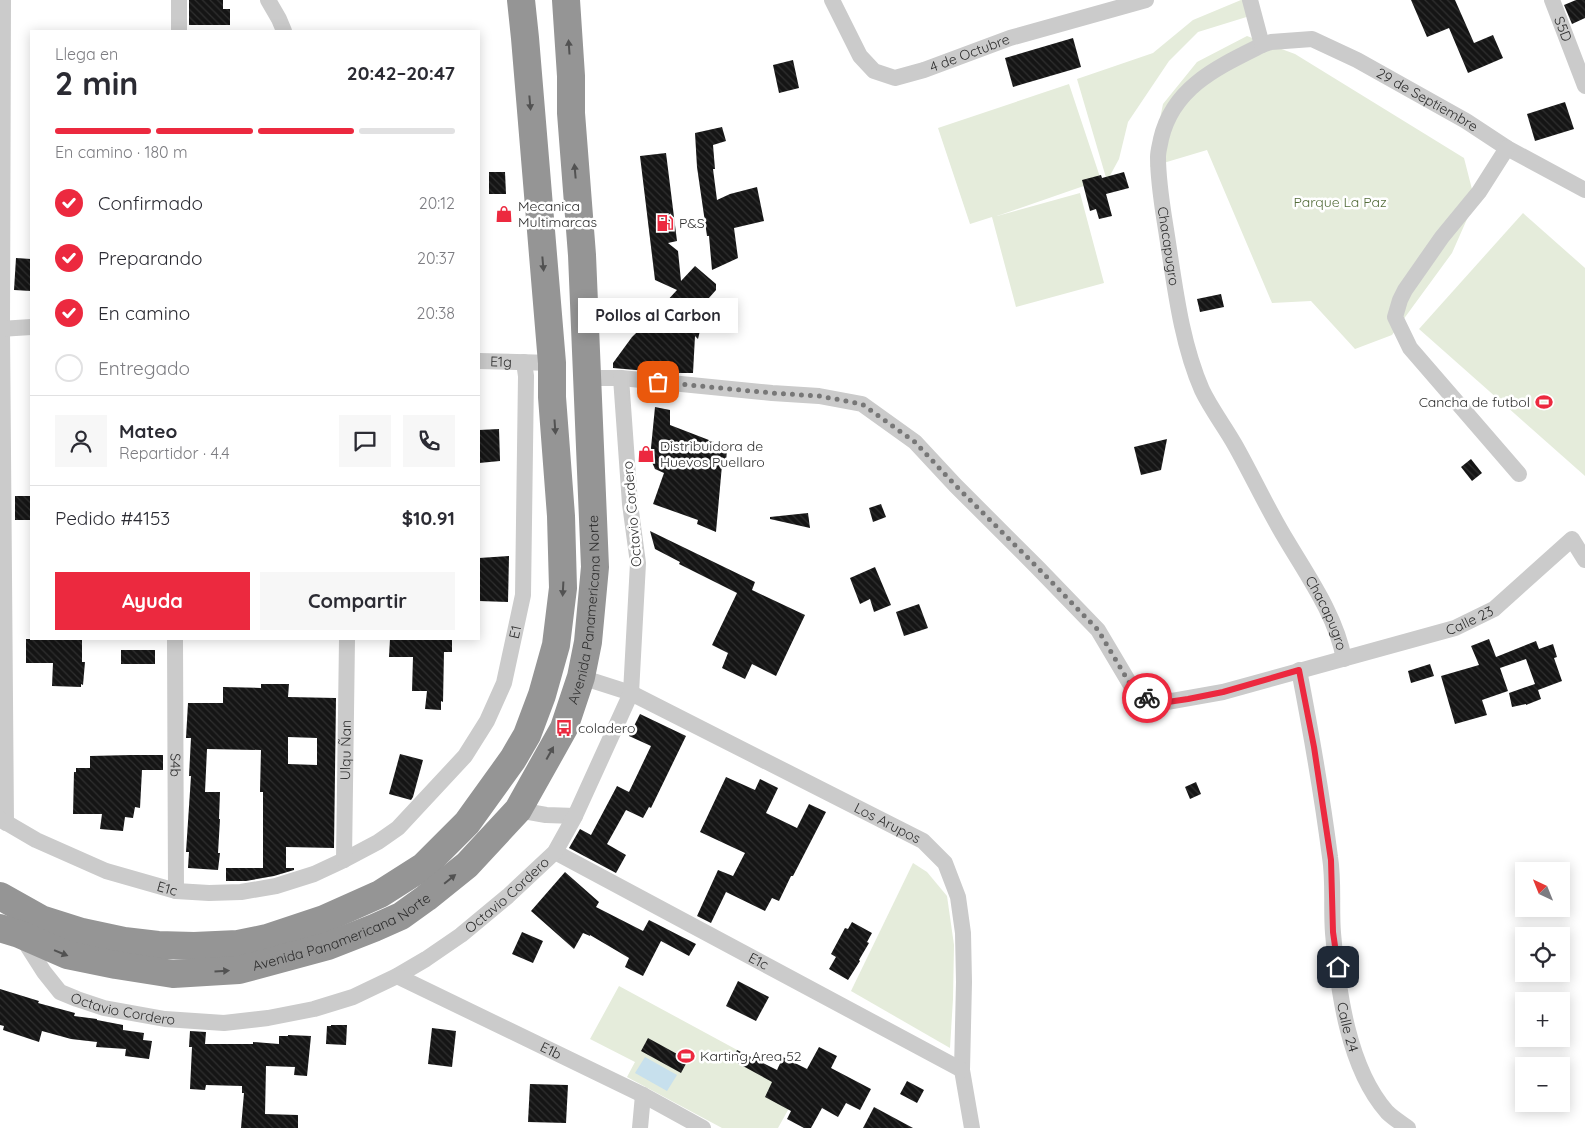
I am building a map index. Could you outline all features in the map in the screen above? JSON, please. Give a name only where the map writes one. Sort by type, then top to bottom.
[{"type":"highway","name":"Avenida Panamericana Norte","points":[[0,896],[41,919],[82,932],[124,942],[194,946],[238,944],[267,938],[324,919],[387,890],[424,866],[467,823],[514,759],[528,735],[556,646],[563,588],[561,516],[552,397],[552,363],[521,0]]},
{"type":"highway","name":"Avenida Panamericana Norte","points":[[10,931],[67,955],[116,965],[173,974],[239,970],[328,946],[401,916],[467,865],[518,810],[564,728],[581,677],[588,642],[595,567],[582,255],[571,113],[566,0]]},
{"type":"street","points":[[3,0],[1,329],[3,821]]},
{"type":"street","points":[[179,0],[179,30]]},
{"type":"street","points":[[268,0],[284,30]]},
{"type":"street","name":"4 de Octubre","points":[[832,0],[860,56],[874,71],[895,78],[924,70],[1010,38],[1146,0]]},
{"type":"street","points":[[1250,0],[1262,45]]},
{"type":"street","name":"S5D","points":[[1552,0],[1585,86]]},
{"type":"street","name":"29 de Septiembre","points":[[1262,45],[1271,42],[1312,39],[1357,60],[1466,121],[1507,148],[1585,190]]},
{"type":"street","name":"Chacapugro","points":[[587,378],[620,378],[819,396],[862,404],[915,442],[1098,630],[1136,694],[1161,703],[1188,699],[1223,692],[1344,659],[1341,645],[1331,620],[1314,586],[1280,530],[1235,444],[1203,391],[1190,356],[1178,308],[1160,192],[1158,155],[1165,124],[1182,96],[1205,76],[1262,45]]},
{"type":"street","points":[[1507,148],[1479,192],[1442,237],[1405,290],[1395,317],[1410,348],[1519,474]]},
{"type":"street","points":[[1,329],[30,327]]},
{"type":"street","name":"E1g","points":[[480,362],[524,362]]},
{"type":"street","points":[[524,362],[552,363]]},
{"type":"street","name":"E1","points":[[344,860],[378,842],[398,828],[442,782],[465,756],[487,721],[504,683],[523,595],[526,376],[524,362]]},
{"type":"street","name":"Octavio Cordero","points":[[10,931],[60,992],[77,1000],[104,1008],[165,1019],[224,1023],[268,1018],[314,1009],[353,997],[397,976],[461,935],[508,896],[555,852],[575,816],[631,693],[638,563],[630,504],[620,378]]},
{"type":"street","name":"Calle 23","points":[[1344,659],[1455,628],[1494,609],[1572,539],[1585,560]]},
{"type":"street","name":"S4b","points":[[175,640],[176,892]]},
{"type":"street","name":"Ulqu Ñan","points":[[344,860],[347,640]]},
{"type":"street","name":"Calle 24","points":[[1299,670],[1314,747],[1331,860],[1333,932],[1346,1024],[1357,1059],[1369,1087],[1388,1112],[1408,1128]]},
{"type":"street","name":"Los Arupos","points":[[581,677],[631,693],[923,841],[945,863],[958,896],[963,933],[962,1070],[972,1128]]},
{"type":"street","points":[[518,810],[546,815],[575,816]]},
{"type":"street","name":"E1c","points":[[3,821],[36,840],[106,871],[176,892],[241,892],[314,874],[344,860]]},
{"type":"street","name":"E1c","points":[[555,852],[962,1070]]},
{"type":"street","name":"E1b","points":[[397,976],[643,1095],[703,1128]]},
{"type":"street","points":[[640,1128],[643,1095]]},
{"type":"green space","points":[[1241,0],[1250,0],[1253,15],[1198,32],[1169,61],[1128,122],[1119,159],[1107,181],[1077,79],[1153,53],[1193,20]]},
{"type":"green space","name":"Parque La Paz","points":[[1247,36],[1295,54],[1464,158],[1475,201],[1452,253],[1392,335],[1355,349],[1311,301],[1272,303],[1207,150],[1150,167],[1163,104],[1197,62]]},
{"type":"green space","points":[[1069,84],[1101,180],[997,216],[1080,193],[1104,283],[1016,307],[992,217],[970,224],[938,128]]},
{"type":"green space","name":"Cancha de futbol","points":[[1523,213],[1585,268],[1585,476],[1419,329]]},
{"type":"green space","points":[[913,863],[927,872],[947,896],[954,945],[950,1048],[851,991]]},
{"type":"green space","name":"Karting Area 52","points":[[619,986],[802,1085],[778,1128],[722,1128],[627,1077],[635,1062],[590,1039]]},
{"type":"water","points":[[645,1057],[677,1075],[667,1091],[635,1073]]},
{"type":"building","points":[[189,0],[223,0],[223,9],[230,9],[230,25],[189,25]]},
{"type":"building","points":[[1411,0],[1455,0],[1474,43],[1493,35],[1503,58],[1468,73],[1449,28],[1427,37]]},
{"type":"building","points":[[1576,0],[1585,0],[1585,18],[1572,24],[1564,5]]},
{"type":"building","points":[[1073,38],[1081,67],[1013,87],[1005,58]]},
{"type":"building","points":[[793,60],[799,88],[779,93],[773,65]]},
{"type":"building","points":[[1565,102],[1574,129],[1535,141],[1527,114]]},
{"type":"building","points":[[722,127],[726,141],[713,145],[715,169],[713,169],[717,200],[730,194],[757,187],[764,221],[734,228],[738,258],[712,270],[709,236],[707,236],[697,167],[695,133]]},
{"type":"building","points":[[666,153],[677,241],[668,243],[678,251],[681,281],[695,266],[716,284],[716,290],[701,307],[703,318],[698,339],[695,336],[693,373],[613,368],[613,363],[632,337],[666,304],[677,290],[655,280],[640,156]]},
{"type":"building","points":[[489,172],[505,172],[506,194],[489,194]]},
{"type":"building","points":[[1124,172],[1129,188],[1106,194],[1112,216],[1099,219],[1096,209],[1090,211],[1082,180],[1101,175],[1102,178]]},
{"type":"building","points":[[16,258],[30,259],[30,291],[14,290]]},
{"type":"building","points":[[1221,294],[1224,307],[1200,312],[1197,299]]},
{"type":"building","points":[[655,407],[670,410],[670,425],[727,447],[726,465],[722,465],[716,532],[697,524],[698,520],[653,504],[664,473],[655,469],[650,458]]},
{"type":"building","points":[[499,429],[500,461],[480,463],[480,430]]},
{"type":"building","points":[[1167,439],[1161,470],[1141,475],[1134,447]]},
{"type":"building","points":[[1471,459],[1482,473],[1472,481],[1461,467]]},
{"type":"building","points":[[15,496],[30,496],[30,520],[15,520]]},
{"type":"building","points":[[881,504],[886,517],[873,522],[869,508]]},
{"type":"building","points":[[808,513],[810,528],[770,519],[770,517]]},
{"type":"building","points":[[650,531],[755,582],[752,590],[805,615],[776,676],[752,664],[745,679],[722,668],[728,653],[712,645],[737,593],[679,564],[680,562],[655,549]]},
{"type":"building","points":[[509,556],[508,602],[480,601],[480,558]]},
{"type":"building","points":[[875,567],[891,605],[874,612],[870,599],[860,604],[850,578]]},
{"type":"building","points":[[919,604],[928,628],[904,636],[896,612]]},
{"type":"building","points":[[26,639],[82,640],[82,662],[85,662],[83,685],[81,684],[81,687],[52,686],[53,663],[26,663]]},
{"type":"building","points":[[1489,639],[1496,657],[1536,641],[1539,649],[1553,644],[1557,657],[1554,658],[1562,681],[1538,690],[1541,699],[1526,705],[1512,707],[1509,693],[1535,684],[1526,659],[1500,668],[1508,691],[1482,700],[1487,715],[1455,724],[1441,676],[1479,665],[1471,646]]},
{"type":"building","points":[[390,640],[452,640],[452,652],[444,652],[443,702],[441,701],[441,710],[425,709],[427,691],[412,691],[413,657],[389,657]]},
{"type":"building","points":[[121,650],[155,650],[155,664],[121,664]]},
{"type":"building","points":[[1430,664],[1434,676],[1411,683],[1408,671]]},
{"type":"building","points":[[261,684],[289,684],[288,697],[336,698],[334,848],[286,847],[286,868],[294,868],[294,870],[246,881],[226,881],[226,868],[263,868],[263,792],[260,792],[261,750],[207,749],[205,792],[220,792],[218,853],[220,853],[218,870],[188,868],[189,852],[186,852],[191,776],[189,776],[191,738],[186,738],[188,703],[223,703],[223,687],[261,688]],"holes":[[[288,737],[317,738],[317,765],[288,764]]]},
{"type":"building","points":[[640,714],[686,736],[651,808],[649,807],[643,818],[626,810],[607,844],[626,855],[616,873],[569,848],[580,829],[591,835],[617,786],[629,792],[651,746],[629,736]]},
{"type":"building","points":[[400,754],[423,760],[411,800],[389,794]]},
{"type":"building","points":[[163,755],[163,770],[142,770],[140,808],[135,807],[133,818],[125,817],[123,831],[100,829],[102,814],[73,814],[74,772],[76,772],[76,768],[90,768],[90,756]]},
{"type":"building","points":[[726,777],[755,790],[760,779],[778,788],[766,813],[797,828],[809,804],[826,812],[779,901],[772,898],[765,911],[726,892],[711,923],[697,916],[718,870],[733,876],[745,853],[700,832]]},
{"type":"building","points":[[1196,782],[1201,794],[1190,799],[1185,787]]},
{"type":"building","points":[[565,872],[599,902],[596,907],[643,931],[649,920],[696,944],[689,956],[661,941],[643,976],[625,967],[629,958],[590,935],[583,933],[574,949],[531,911]]},
{"type":"building","points":[[852,922],[872,933],[860,961],[848,980],[829,969],[836,957],[831,954],[845,928],[848,929]]},
{"type":"building","points":[[522,932],[543,941],[533,963],[512,954]]},
{"type":"building","points":[[738,981],[769,997],[756,1021],[726,1006]]},
{"type":"building","points":[[0,989],[39,1001],[38,1003],[75,1013],[74,1016],[123,1025],[123,1030],[144,1033],[143,1040],[152,1041],[149,1059],[125,1056],[126,1049],[96,1047],[97,1042],[71,1039],[42,1031],[39,1042],[3,1030],[4,1026],[0,1025]]},
{"type":"building","points":[[347,1025],[346,1045],[326,1044],[327,1026]]},
{"type":"building","points":[[432,1028],[456,1031],[452,1067],[428,1064]]},
{"type":"building","points":[[190,1031],[206,1032],[205,1044],[253,1044],[253,1042],[279,1044],[279,1036],[311,1036],[307,1076],[294,1075],[295,1067],[266,1066],[265,1114],[298,1115],[298,1128],[241,1128],[244,1093],[242,1093],[242,1086],[206,1085],[205,1090],[190,1089],[192,1047],[189,1047]]},
{"type":"building","points":[[648,1038],[688,1060],[681,1073],[641,1051]]},
{"type":"building","points":[[819,1047],[837,1056],[831,1068],[871,1089],[860,1110],[846,1103],[838,1117],[822,1108],[811,1128],[804,1128],[787,1119],[791,1111],[765,1097],[772,1082],[732,1060],[737,1050],[777,1070],[783,1057],[807,1069]]},
{"type":"building","points":[[907,1081],[924,1090],[917,1103],[900,1094]]},
{"type":"building","points":[[530,1084],[568,1085],[566,1123],[528,1122]]},
{"type":"building","points":[[874,1107],[913,1128],[863,1128]]},
{"type":"way so far","points":[[658,382],[819,396],[862,404],[915,442],[1038,568],[1098,630],[1136,694],[1147,698]]},
{"type":"place","name":"Mecanica Multimarcas","points":[[504,214]]},
{"type":"place","name":"P&S","points":[[665,223]]},
{"type":"place","name":"Pollos al Carbon","points":[[658,382]]},
{"type":"place","name":"Cancha de futbol","points":[[1544,402]]},
{"type":"place","name":"Distribuidora de Huevos Puellaro","points":[[646,454]]},
{"type":"place","name":"coladero","points":[[564,728]]},
{"type":"place","name":"Karting Area 52","points":[[686,1056]]},
{"type":"route","points":[[1147,698],[1161,703],[1188,699],[1223,692],[1299,670],[1314,747],[1331,860],[1333,932],[1338,967]]}]
